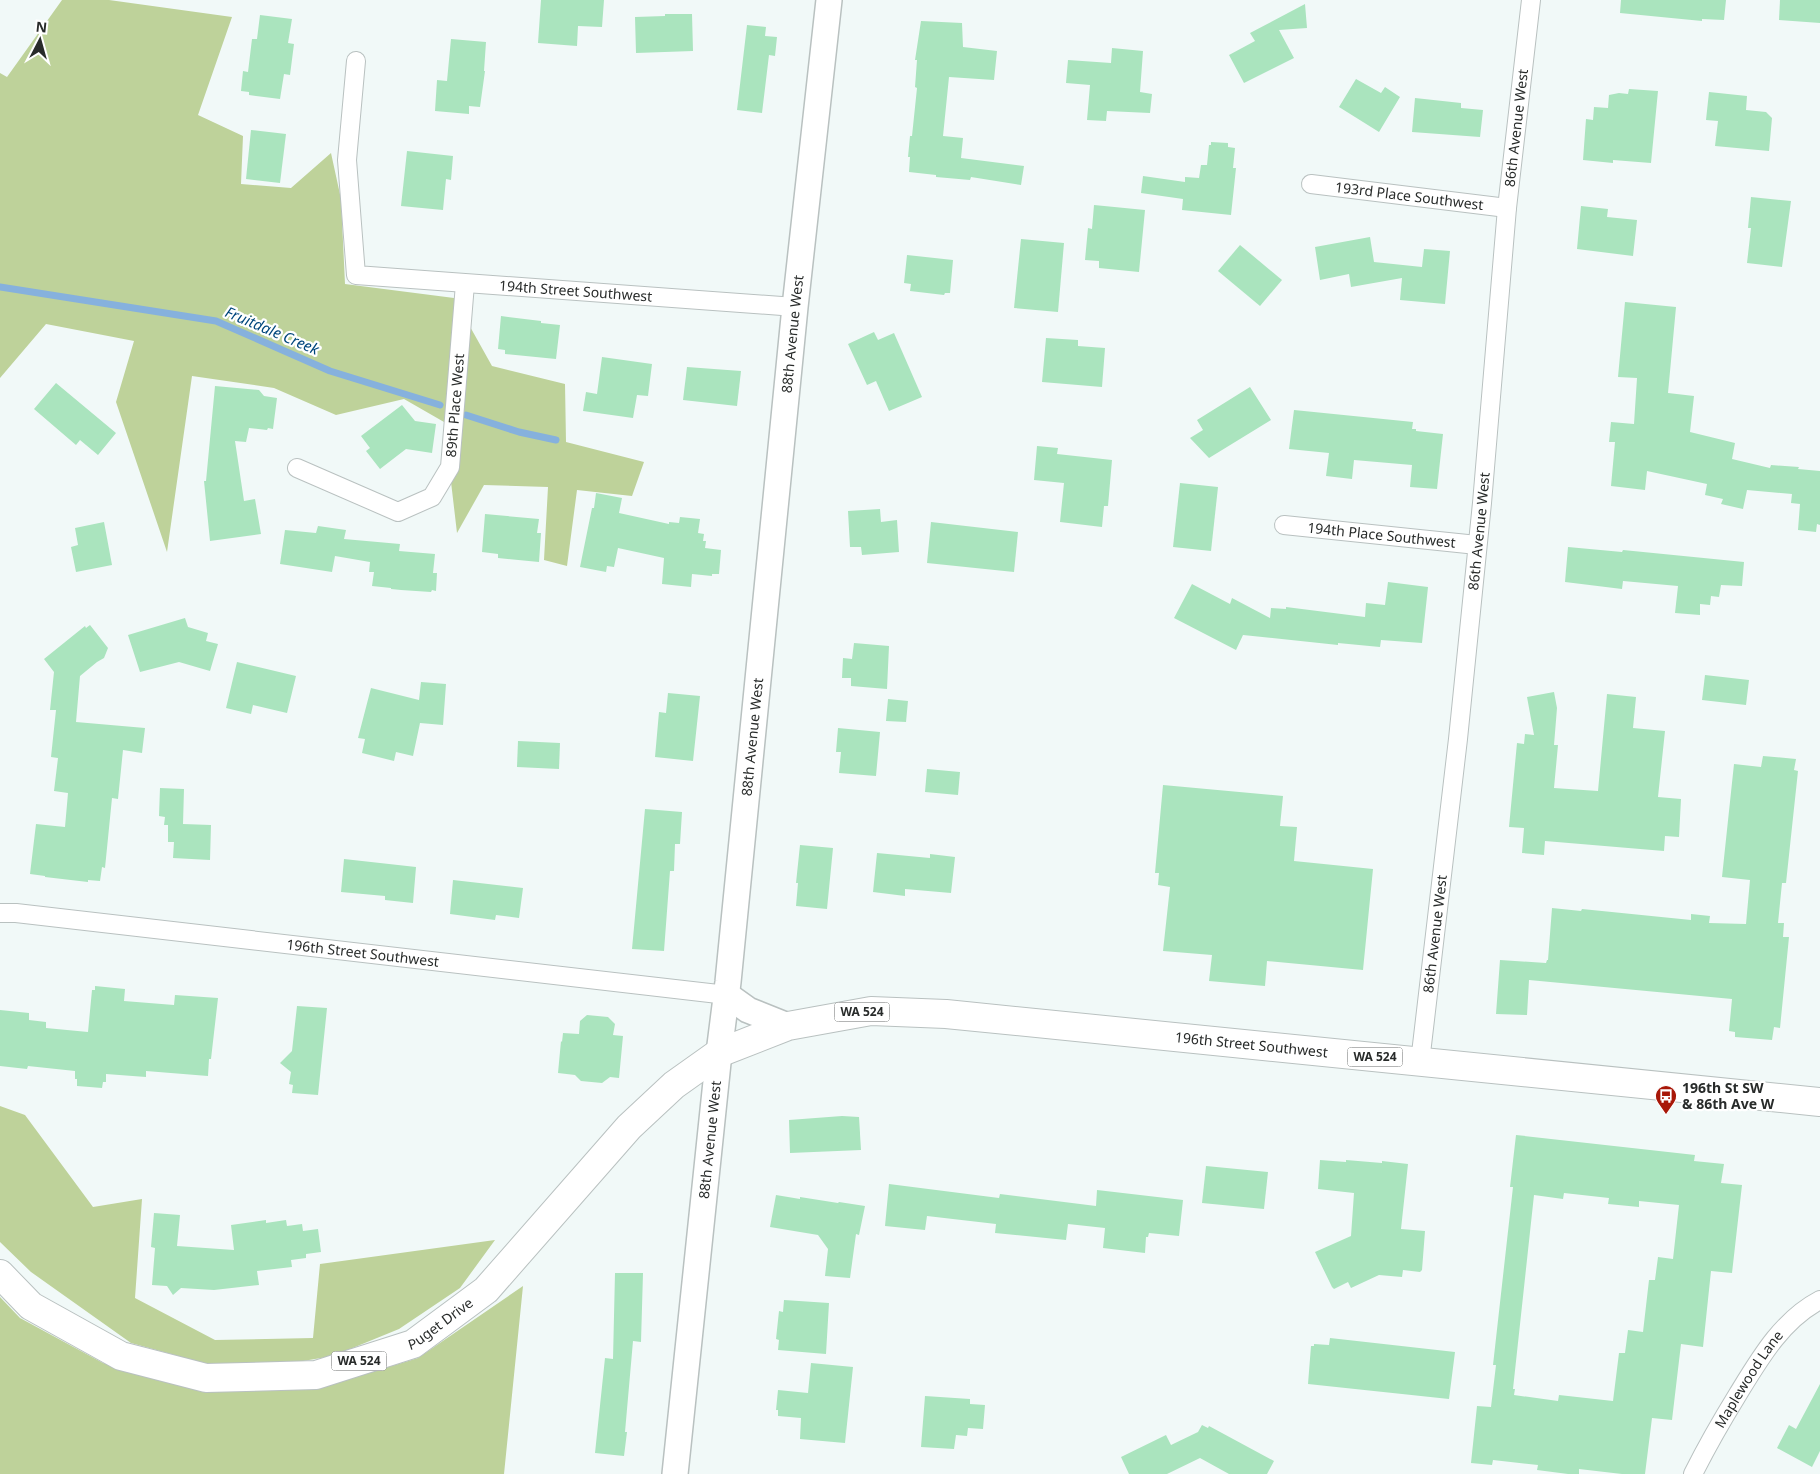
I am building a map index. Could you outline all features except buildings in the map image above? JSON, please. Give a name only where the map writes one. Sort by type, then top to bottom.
[{"type":"main road","name":"196th Street Southwest","points":[[719,1053],[788,1026],[871,1011],[946,1014],[1820,1102]]},
{"type":"main road","name":"Puget Drive","points":[[0,1274],[31,1306],[121,1356],[206,1378],[316,1374],[412,1344],[486,1290],[629,1127],[674,1085],[719,1053]]},
{"type":"street","name":"88th Avenue West","points":[[675,1474],[726,995],[795,308],[829,0]]},
{"type":"street","name":"86th Avenue West","points":[[1420,1062],[1458,739],[1508,208],[1531,0]]},
{"type":"street","name":"194th Street Southwest","points":[[356,61],[347,160],[356,275],[795,308]]},
{"type":"street","name":"193rd Place Southwest","points":[[1312,184],[1508,208]]},
{"type":"street","name":"89th Place West","points":[[297,468],[398,512],[432,497],[450,466],[464,284]]},
{"type":"street","name":"194th Place Southwest","points":[[1284,525],[1477,545]]},
{"type":"street","name":"196th Street Southwest","points":[[0,913],[25,914],[726,995]]},
{"type":"street","points":[[726,995],[748,1010],[788,1026]]},
{"type":"street","name":"Maplewood Lane","points":[[1694,1474],[1710,1439],[1775,1337],[1806,1307],[1820,1300]]},
{"type":"green space","points":[[62,0],[109,0],[232,17],[198,115],[243,136],[241,184],[291,188],[331,153],[341,199],[345,284],[454,298],[492,366],[565,384],[566,442],[644,462],[632,496],[577,490],[567,566],[544,560],[548,487],[484,485],[457,533],[444,422],[404,399],[336,415],[274,388],[192,376],[167,552],[116,402],[134,341],[46,324],[0,378],[0,73],[7,77]]},
{"type":"green space","points":[[0,1106],[25,1115],[93,1207],[142,1199],[135,1298],[215,1340],[313,1338],[320,1264],[495,1240],[460,1288],[399,1329],[333,1356],[279,1365],[207,1364],[131,1343],[31,1272],[0,1242]]},
{"type":"green space","points":[[523,1286],[504,1474],[0,1474],[0,1297],[20,1318],[103,1363],[205,1392],[316,1389],[418,1358]]},
{"type":"waterway","name":"Fruitdale Creek","points":[[0,287],[216,321],[330,371],[440,405]]},
{"type":"waterway","name":"Fruitdale Creek","points":[[466,415],[519,432],[556,440]]},
{"type":"place","name":"196th St SW & 86th Ave W","points":[[1666,1115]]}]
